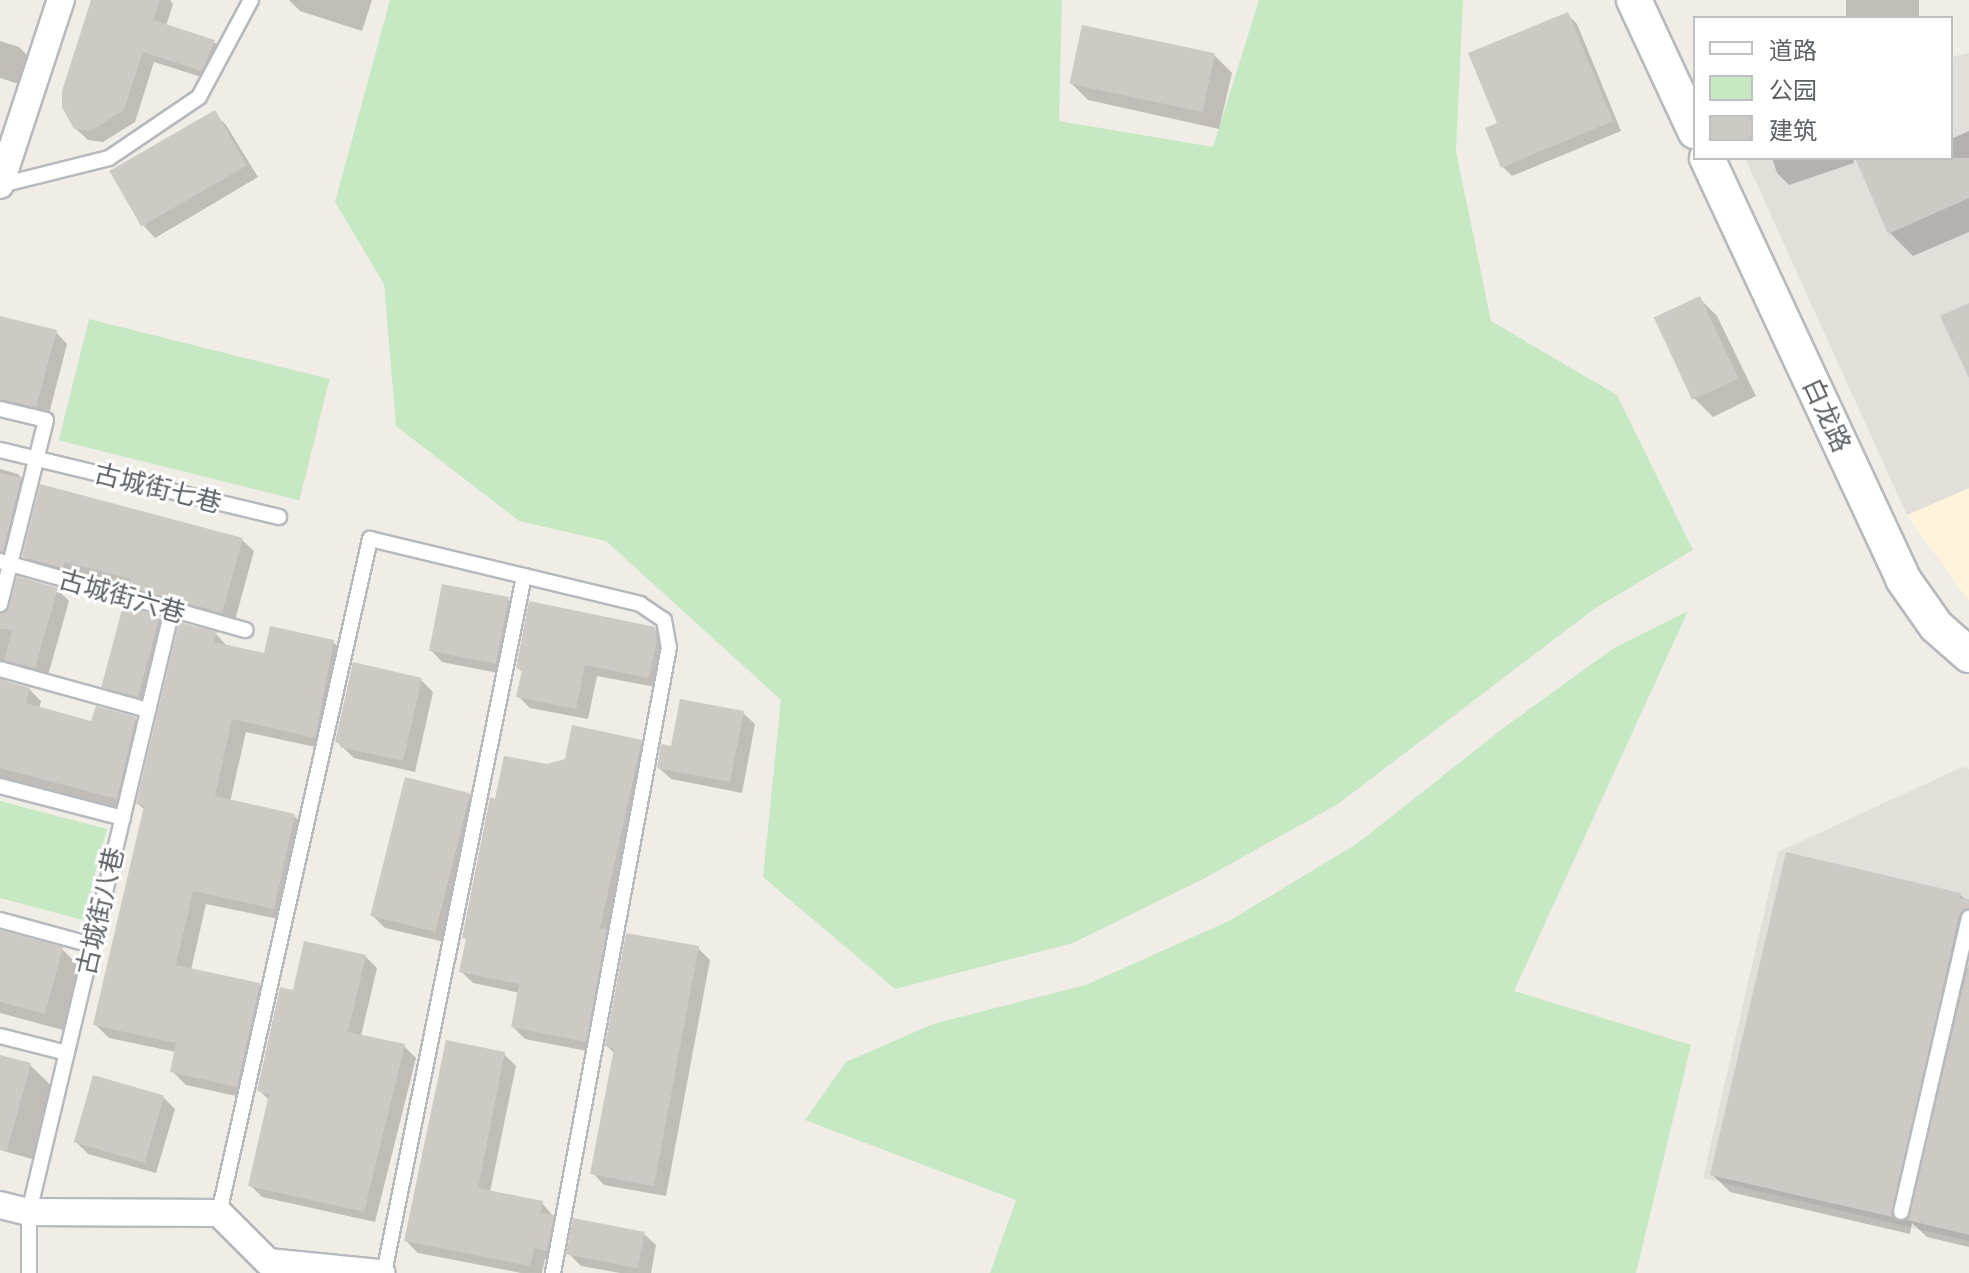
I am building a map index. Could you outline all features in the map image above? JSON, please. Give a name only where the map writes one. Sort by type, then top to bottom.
[{"type":"street","points":[[1,185],[61,0]]},
{"type":"street","points":[[1634,0],[1693,127]]},
{"type":"street","name":"白龙路","points":[[1708,160],[1903,579],[1936,626],[1969,655]]},
{"type":"street","points":[[0,1205],[29,1212],[219,1213],[267,1267],[383,1273]]},
{"type":"lane","points":[[1,185],[109,158],[199,97],[251,0]]},
{"type":"lane","points":[[0,409],[46,420],[5,562],[0,604]]},
{"type":"lane","name":"古城街七巷","points":[[0,450],[279,517]]},
{"type":"lane","points":[[219,1213],[370,539],[640,604],[664,620],[669,647],[553,1273]]},
{"type":"lane","name":"古城街六巷","points":[[5,562],[245,630]]},
{"type":"lane","points":[[383,1273],[524,576]]},
{"type":"lane","name":"古城街八巷","points":[[29,1273],[29,1212],[172,610]]},
{"type":"lane","points":[[0,669],[148,710]]},
{"type":"lane","points":[[0,786],[123,818]]},
{"type":"lane","points":[[1901,1212],[1969,918]]},
{"type":"lane","points":[[0,920],[92,945]]},
{"type":"lane","points":[[0,1036],[67,1053]]},
{"type":"shaded area","points":[[1969,53],[1969,488],[1907,515],[1746,160],[1953,160],[1953,57]]},
{"type":"shaded area","points":[[1969,488],[1969,601],[1907,515]]},
{"type":"shaded area","points":[[1962,767],[1969,769],[1969,1241],[1703,1178],[1778,852]]},
{"type":"green space","points":[[390,0],[1062,0],[1059,121],[1213,147],[1259,0],[1463,0],[1456,151],[1491,321],[1617,395],[1693,550],[1594,609],[1338,804],[1203,879],[1073,943],[895,989],[763,877],[781,700],[606,541],[519,521],[396,426],[384,284],[335,202]]},
{"type":"green space","points":[[89,319],[330,379],[299,500],[59,440]]},
{"type":"green space","points":[[1688,611],[1514,991],[1691,1045],[1636,1273],[990,1273],[1016,1200],[805,1120],[846,1062],[933,1024],[1086,985],[1229,921],[1358,843],[1502,729],[1614,648]]},
{"type":"green space","points":[[0,801],[107,829],[83,920],[0,898]]},
{"type":"building","points":[[91,0],[160,0],[153,20],[215,40],[202,71],[143,52],[124,110],[90,131],[74,129],[62,107],[62,91]]},
{"type":"building","points":[[1568,12],[1613,121],[1501,168],[1485,128],[1497,123],[1468,53]]},
{"type":"building","points":[[1082,25],[1215,53],[1203,112],[1070,84]]},
{"type":"building","points":[[215,110],[247,165],[141,226],[109,171]]},
{"type":"building","points":[[1969,158],[1969,198],[1888,234],[1856,160]]},
{"type":"building","points":[[1700,296],[1738,378],[1692,400],[1654,318]]},
{"type":"building","points":[[1969,303],[1969,378],[1940,316]]},
{"type":"building","points":[[0,316],[57,330],[36,407],[0,399]]},
{"type":"building","points":[[0,473],[21,478],[3,551],[0,551]]},
{"type":"building","points":[[40,484],[243,538],[222,613],[129,587],[131,579],[65,562],[63,568],[22,557]]},
{"type":"building","points":[[17,576],[58,588],[35,668],[4,660],[12,630],[0,629],[0,614],[9,607]]},
{"type":"building","points":[[442,584],[509,597],[496,664],[429,651]]},
{"type":"building","points":[[529,601],[655,627],[657,639],[649,678],[585,665],[576,709],[516,697],[522,670],[516,668]]},
{"type":"building","points":[[123,606],[160,616],[138,697],[101,687]]},
{"type":"building","points":[[179,622],[217,632],[214,642],[264,653],[270,626],[334,640],[315,738],[232,719],[215,796],[295,814],[274,909],[193,891],[176,965],[260,983],[237,1087],[170,1072],[176,1043],[93,1025],[144,806],[136,804]]},
{"type":"building","points":[[353,662],[422,678],[403,761],[340,747],[341,744],[335,742]]},
{"type":"building","points":[[0,679],[30,688],[26,703],[91,721],[96,706],[136,717],[117,799],[0,768]]},
{"type":"building","points":[[680,699],[744,711],[730,782],[657,768],[661,744],[671,746]]},
{"type":"building","points":[[572,725],[642,740],[600,928],[607,929],[586,1042],[511,1027],[519,984],[459,972],[466,939],[462,938],[490,797],[495,799],[504,756],[547,764],[565,759]]},
{"type":"building","points":[[405,777],[470,793],[435,932],[370,916]]},
{"type":"building","points":[[1786,852],[1961,893],[1960,898],[1969,899],[1969,908],[1959,916],[1892,1217],[1710,1175]]},
{"type":"building","points":[[0,930],[63,947],[45,1014],[0,1002]]},
{"type":"building","points":[[626,933],[699,946],[654,1186],[590,1174],[614,1048],[605,1046]]},
{"type":"building","points":[[304,941],[366,955],[348,1032],[405,1044],[364,1212],[248,1186],[269,1094],[257,1091],[280,987],[293,990]]},
{"type":"building","points":[[1969,962],[1969,1235],[1907,1220]]},
{"type":"building","points":[[446,1040],[505,1052],[478,1188],[543,1201],[541,1213],[554,1215],[547,1251],[534,1248],[530,1266],[404,1241]]},
{"type":"building","points":[[0,1055],[31,1063],[7,1151],[0,1150]]},
{"type":"building","points":[[93,1075],[164,1095],[145,1163],[74,1142]]},
{"type":"building","points":[[573,1218],[645,1232],[638,1268],[566,1254]]}]
